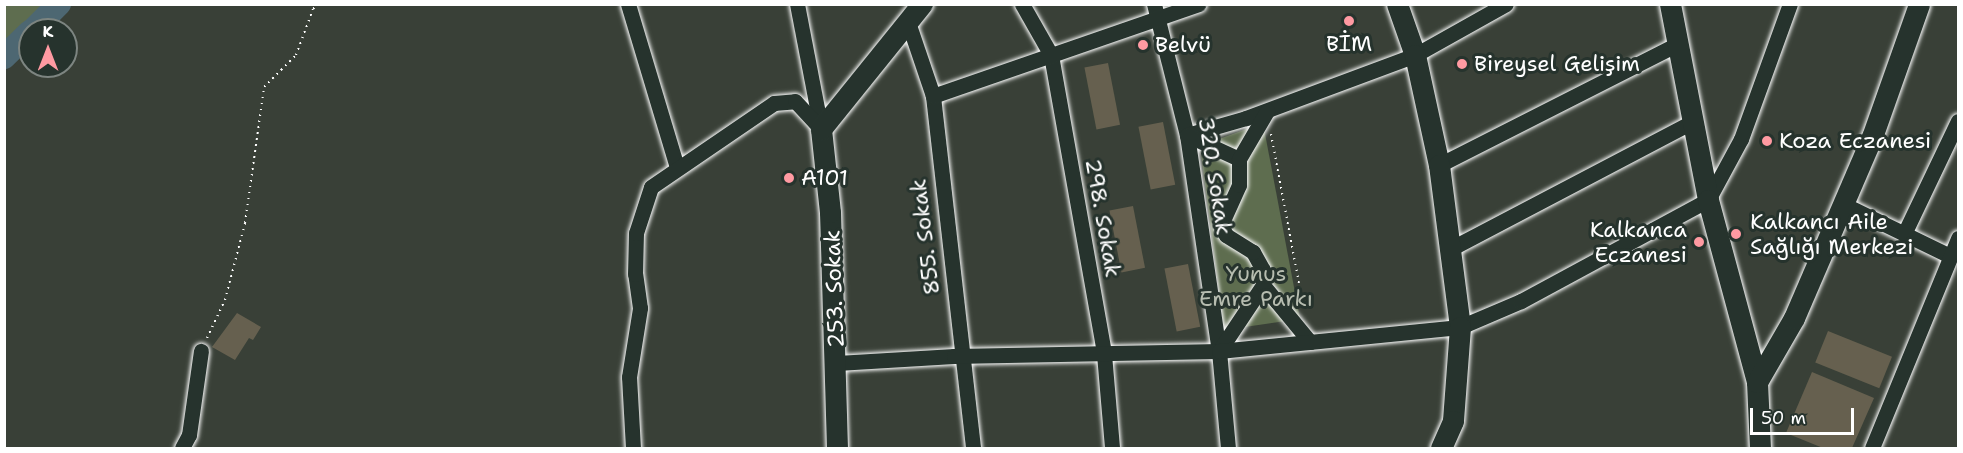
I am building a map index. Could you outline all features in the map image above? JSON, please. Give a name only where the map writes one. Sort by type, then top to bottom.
[{"type":"street","points":[[628,4],[677,166]]},
{"type":"street","points":[[797,4],[821,129]]},
{"type":"street","points":[[821,129],[922,4]]},
{"type":"street","name":"298. Sokak","points":[[1022,4],[1051,55],[1104,354],[1112,448]]},
{"type":"street","name":"320. Sokak","points":[[1154,4],[1160,19],[1187,135],[1220,351],[1228,448]]},
{"type":"street","points":[[933,96],[1198,4]]},
{"type":"street","points":[[1397,4],[1415,55],[1439,165],[1461,327],[1453,421],[1454,448]]},
{"type":"street","points":[[1187,135],[1267,111],[1415,55],[1506,4]]},
{"type":"street","points":[[1670,4],[1708,200],[1757,382],[1760,448]]},
{"type":"street","points":[[837,363],[963,357],[1220,351],[1461,327],[1521,301],[1708,200],[1737,148],[1790,4]]},
{"type":"street","points":[[1757,382],[1794,318],[1872,137],[1919,4]]},
{"type":"street","name":"855. Sokak","points":[[908,22],[933,96],[973,448]]},
{"type":"street","points":[[1439,165],[1678,44]]},
{"type":"street","points":[[633,448],[629,377],[640,308],[635,274],[636,232],[651,187],[677,166],[774,103],[795,100],[821,129]]},
{"type":"street","points":[[1221,225],[1239,185],[1239,159],[1267,111]]},
{"type":"street","points":[[1904,234],[1959,121]]},
{"type":"street","points":[[1450,249],[1692,122]]},
{"type":"street","name":"253. Sokak","points":[[821,129],[830,212],[837,363],[837,448]]},
{"type":"street","points":[[1187,135],[1239,159]]},
{"type":"street","points":[[1843,204],[1950,256]]},
{"type":"street","points":[[1220,351],[1263,285],[1263,270],[1253,252],[1226,235],[1221,225]]},
{"type":"street","points":[[1200,227],[1221,225]]},
{"type":"street","points":[[1872,448],[1959,238]]},
{"type":"street","points":[[1263,285],[1310,342]]},
{"type":"street","points":[[182,448],[189,435],[201,351]]},
{"type":"street","points":[[1441,448],[1453,421]]},
{"type":"path","points":[[201,351],[225,300],[245,223],[264,87],[296,55],[313,9],[318,4]]},
{"type":"path","points":[[1267,111],[1310,342]]},
{"type":"green space","points":[[5,4],[51,4],[36,18],[18,18],[18,34],[5,45]]},
{"type":"green space","name":"Yunus Emre Parkı","points":[[1263,123],[1300,319],[1224,330],[1200,146]]},
{"type":"building","points":[[1108,63],[1120,125],[1096,129],[1084,68]]},
{"type":"building","points":[[1163,122],[1175,185],[1151,190],[1138,127]]},
{"type":"building","points":[[1133,206],[1145,268],[1121,272],[1109,211]]},
{"type":"building","points":[[1188,264],[1200,327],[1177,331],[1164,269]]},
{"type":"building","points":[[237,313],[261,327],[253,340],[249,338],[235,360],[212,347]]},
{"type":"building","points":[[1828,331],[1892,357],[1879,388],[1815,363]]},
{"type":"building","points":[[1812,372],[1874,398],[1852,448],[1823,448],[1786,433]]},
{"type":"waterway","points":[[45,18],[59,4]]},
{"type":"waterway","points":[[4,57],[18,44]]},
{"type":"place","name":"BİM","points":[[1349,21]]},
{"type":"place","name":"Belvü","points":[[1143,45]]},
{"type":"place","name":"Bireysel Gelişim","points":[[1462,64]]},
{"type":"place","name":"Koza Eczanesi","points":[[1767,141]]},
{"type":"place","name":"A101","points":[[789,178]]},
{"type":"place","name":"Kalkancı Aile Sağlığı Merkezi","points":[[1736,234]]},
{"type":"place","name":"Kalkanca Eczanesi","points":[[1699,242]]}]
